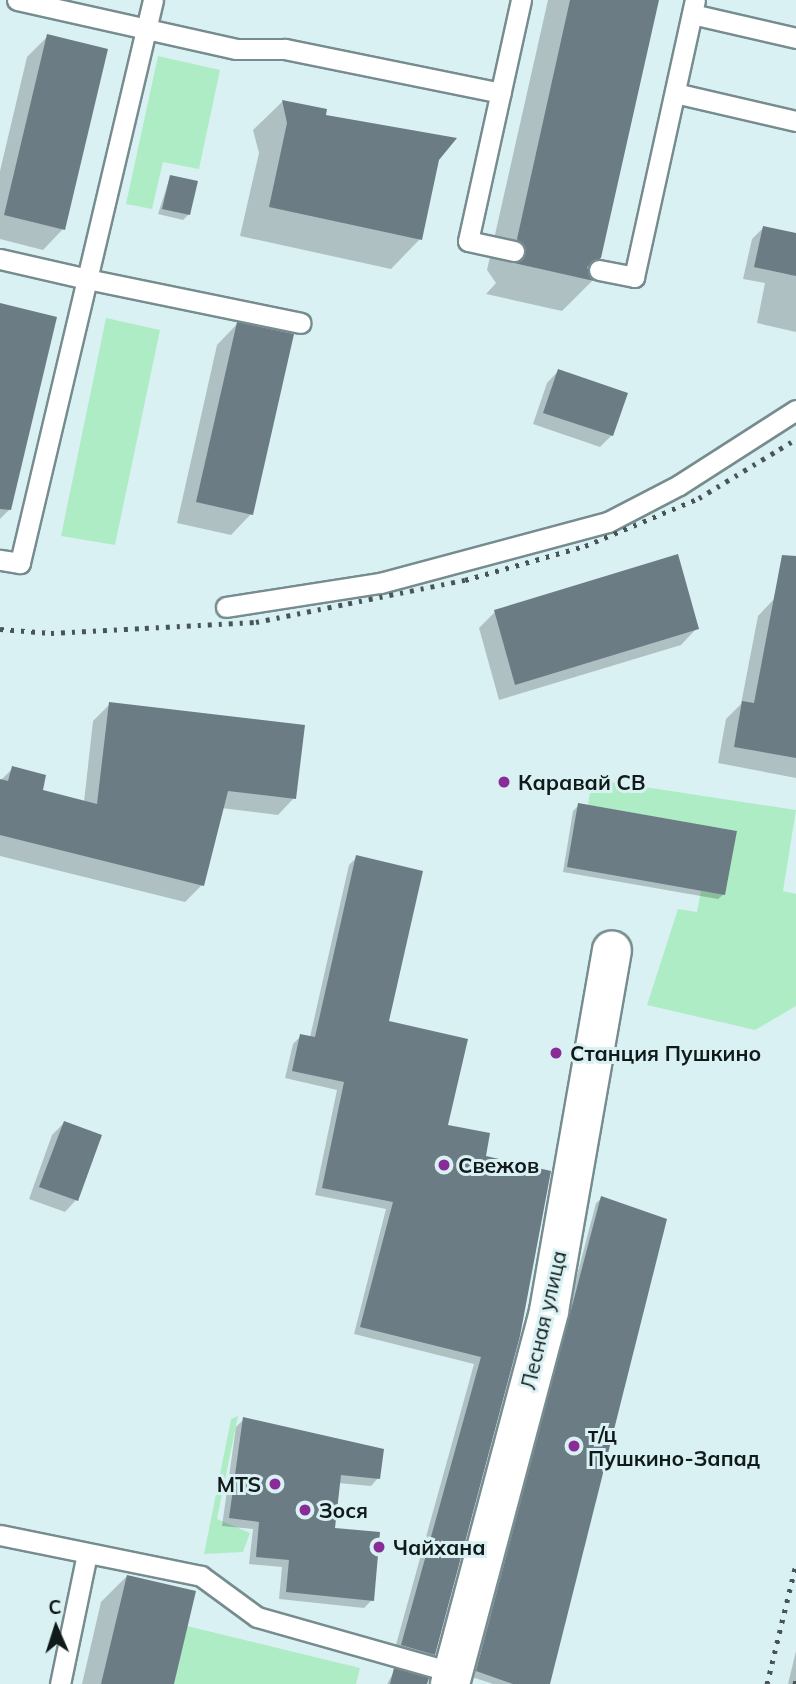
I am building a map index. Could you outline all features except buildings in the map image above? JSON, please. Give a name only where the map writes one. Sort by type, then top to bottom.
[{"type":"street","name":"Лесная улица","points":[[451,1678],[549,1311],[612,950]]},
{"type":"lane","points":[[18,0],[236,49],[285,49],[501,93]]},
{"type":"lane","points":[[0,559],[20,563],[153,0]]},
{"type":"lane","points":[[514,251],[468,241],[521,0]]},
{"type":"lane","points":[[599,270],[634,277],[694,7],[796,38]]},
{"type":"lane","points":[[675,93],[796,121]]},
{"type":"lane","points":[[0,259],[301,323]]},
{"type":"lane","points":[[226,607],[380,583],[608,522],[679,485],[796,410]]},
{"type":"lane","points":[[9,1537],[201,1577],[257,1618],[451,1678]]},
{"type":"lane","points":[[9,1537],[24,1559]]},
{"type":"lane","points":[[60,1684],[87,1554]]},
{"type":"green space","points":[[158,56],[220,70],[199,169],[163,162],[152,209],[126,204]]},
{"type":"green space","points":[[106,318],[160,330],[115,545],[61,536]]},
{"type":"green space","points":[[592,779],[796,810],[783,891],[796,894],[796,1006],[755,1030],[647,1005],[678,909],[697,912],[701,891],[725,894],[737,831],[588,805]]},
{"type":"green space","points":[[238,1416],[217,1519],[250,1533],[243,1552],[204,1554],[231,1419]]},
{"type":"green space","points":[[187,1626],[360,1668],[356,1684],[174,1684]]},
{"type":"railway","points":[[0,629],[51,633],[256,622],[465,580],[585,546],[699,498],[796,439]]},
{"type":"railway","points":[[767,1684],[796,1564]]},
{"type":"railway","points":[[795,1684],[796,1680]]},
{"type":"place","name":"Каравай СВ","points":[[504,782]]},
{"type":"place","name":"Станция Пушкино","points":[[556,1053]]},
{"type":"place","name":"Свежов","points":[[444,1165]]},
{"type":"place","name":"т/ц Пушкино-Запад","points":[[574,1446]]},
{"type":"place","name":"MTS","points":[[275,1484]]},
{"type":"place","name":"Зося","points":[[305,1510]]},
{"type":"place","name":"Чайхана","points":[[379,1547]]}]
